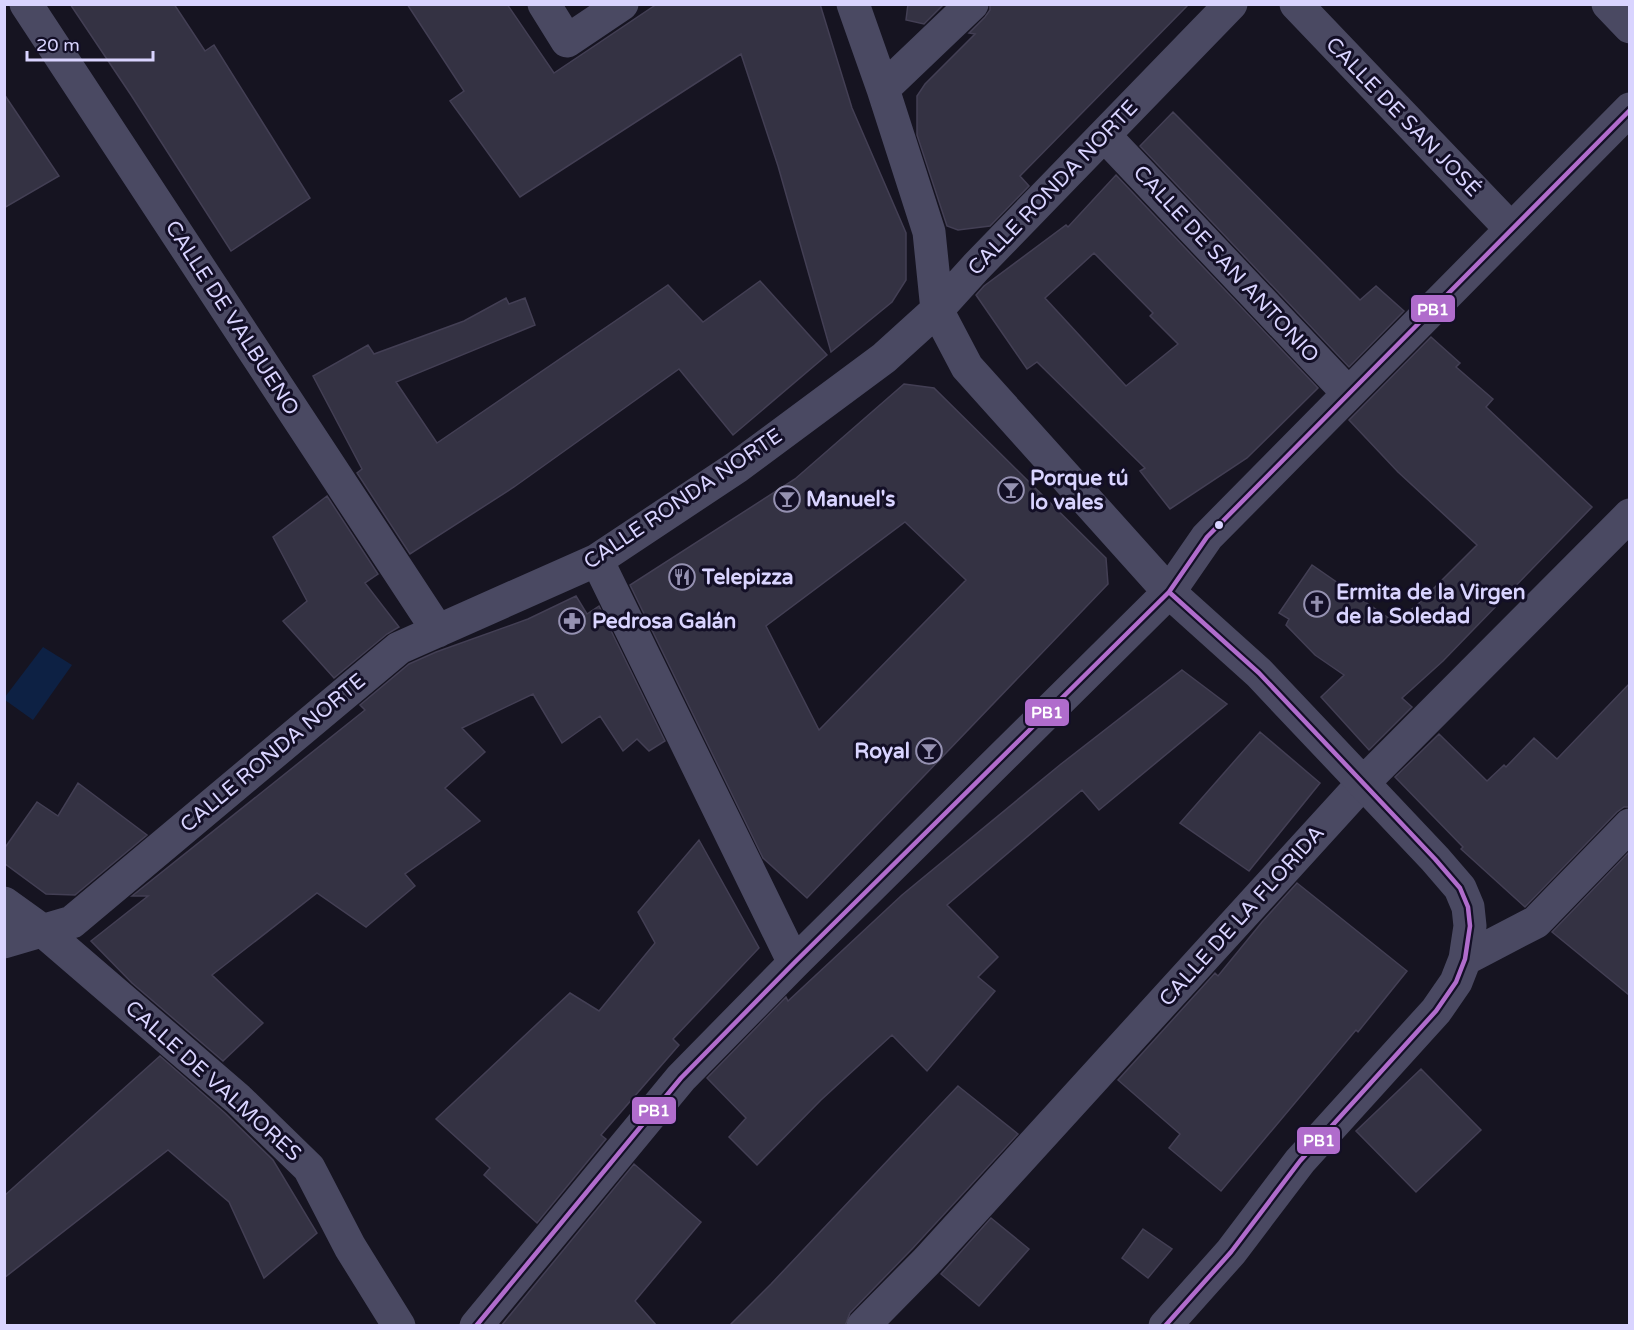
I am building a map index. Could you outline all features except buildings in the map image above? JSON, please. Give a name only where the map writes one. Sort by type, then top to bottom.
[{"type":"street","name":"CALLE DE VALBUENO","points":[[26,4],[438,631]]},
{"type":"street","points":[[544,4],[567,41],[622,4]]},
{"type":"street","points":[[853,4],[929,232],[937,310],[967,367],[1169,592],[1259,673],[1363,783],[1460,888],[1468,907],[1470,926],[1465,959],[1456,982],[1436,1011],[1300,1161],[1231,1252],[1165,1326]]},
{"type":"street","points":[[883,89],[972,4]]},
{"type":"street","name":"CALLE RONDA NORTE","points":[[4,942],[72,921],[399,648],[597,560],[737,467],[884,358],[937,310],[1231,4]]},
{"type":"street","name":"CALLE DE SAN JOSÉ","points":[[1296,4],[1511,229]]},
{"type":"street","points":[[1608,4],[1629,27]]},
{"type":"street","points":[[476,1326],[681,1078],[1169,592],[1207,537],[1629,109]]},
{"type":"street","name":"CALLE DE SAN ANTONIO","points":[[1104,135],[1348,393]]},
{"type":"street","name":"CALLE DE LA FLORIDA","points":[[863,1326],[935,1252],[1363,783],[1629,515]]},
{"type":"street","points":[[597,560],[794,963]]},
{"type":"street","points":[[1465,959],[1536,922],[1629,825]]},
{"type":"street","name":"CALLE DE VALMORES","points":[[4,903],[43,931],[238,1099],[309,1168],[350,1248],[399,1326]]},
{"type":"water","points":[[43,647],[72,665],[33,720],[5,700],[5,697]]},
{"type":"transit line","name":"PB1","points":[[476,1326],[681,1078],[1169,592],[1207,537],[1630,110]]},
{"type":"transit line","name":"PB1","points":[[1165,1326],[1231,1252],[1300,1161],[1436,1011],[1456,982],[1465,959],[1470,926],[1468,907],[1460,888],[1435,859],[1259,673],[1169,592]]},
{"type":"place","name":"Porque tú lo vales","points":[[1011,490]]},
{"type":"place","name":"Manuel's","points":[[787,499]]},
{"type":"place","name":"Telepizza","points":[[682,577]]},
{"type":"place","name":"Ermita de la Virgen de la Soledad","points":[[1317,604]]},
{"type":"place","name":"Pedrosa Galán","points":[[572,621]]},
{"type":"place","name":"Royal","points":[[929,751]]}]
